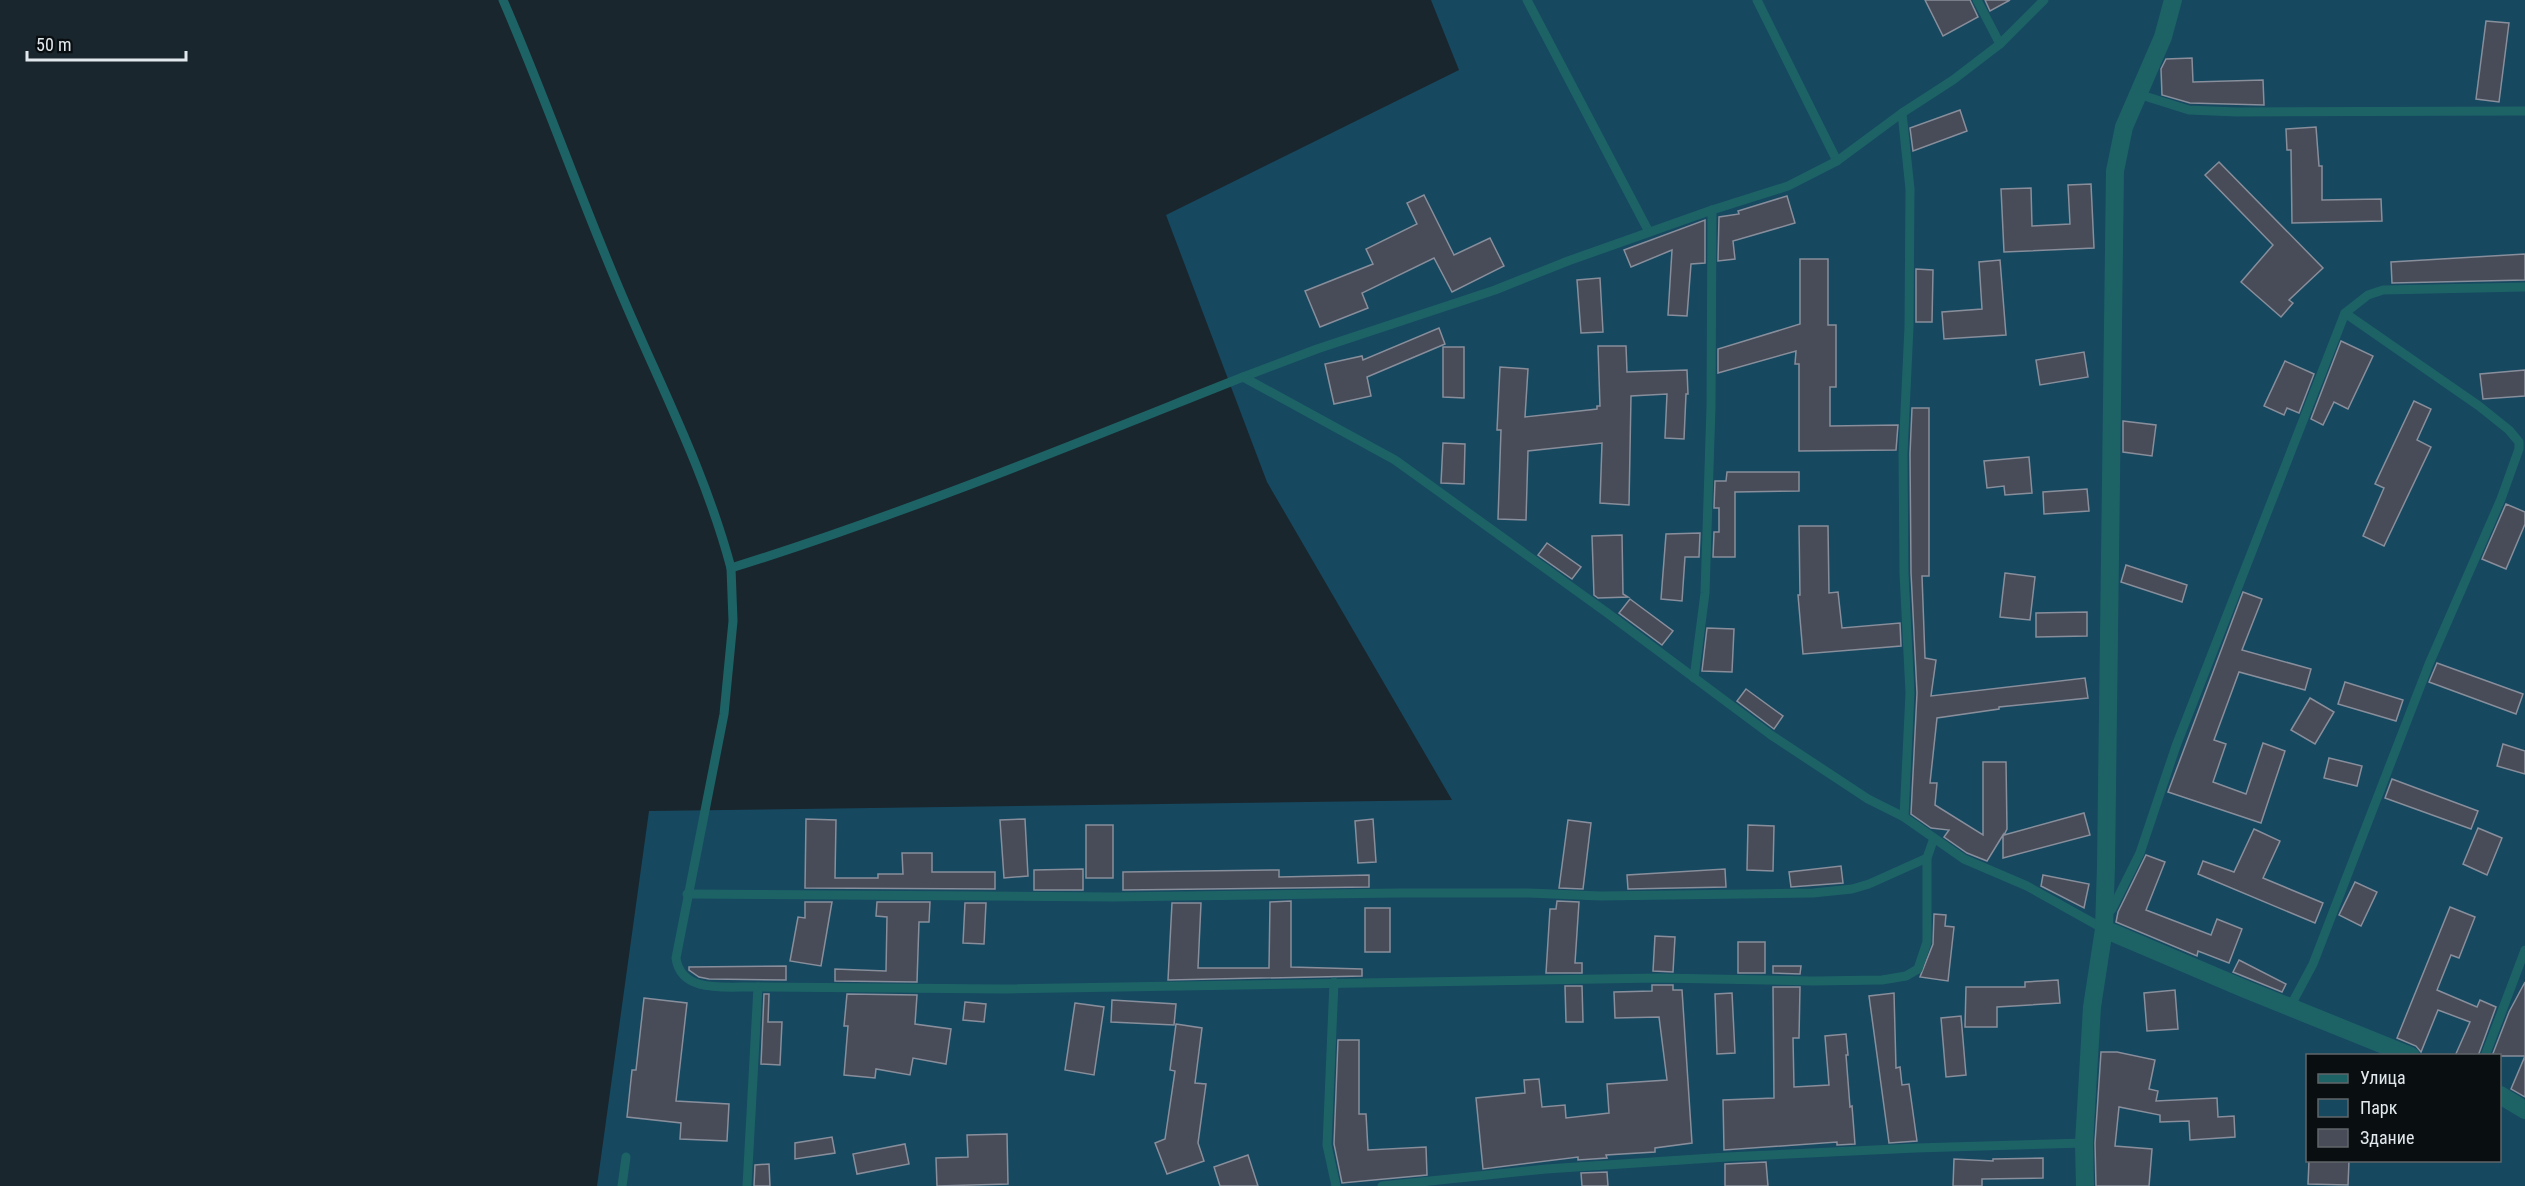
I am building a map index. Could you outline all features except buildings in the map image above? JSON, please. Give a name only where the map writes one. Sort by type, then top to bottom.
[{"type":"street","points":[[2085,1186],[2084,1143],[2092,1007],[2104,923],[2115,171],[2124,127],[2163,37],[2173,0]]},
{"type":"street","points":[[2104,923],[2290,1007],[2406,1054]]},
{"type":"street","points":[[2501,1096],[2525,1110]]},
{"type":"lane","points":[[503,0],[530,62],[626,306],[688,443],[717,516],[731,568],[733,621],[724,714],[675,958],[681,975],[695,984],[758,987],[1006,989],[1659,978],[1882,980],[1906,976],[1918,969],[1928,942],[1927,858],[1934,838]]},
{"type":"lane","points":[[1527,0],[1649,232]]},
{"type":"lane","points":[[1757,0],[1837,161]]},
{"type":"lane","points":[[1977,0],[2000,44]]},
{"type":"lane","points":[[731,568],[811,543],[1040,458],[1243,376],[1317,349],[1485,293],[1712,210],[1788,186],[1837,161],[1902,113],[1953,80],[2000,44],[2044,0]]},
{"type":"lane","points":[[2138,94],[2189,110],[2236,112],[2525,111]]},
{"type":"lane","points":[[1902,113],[1910,189],[1909,327],[1903,454],[1904,573],[1910,693],[1904,817]]},
{"type":"lane","points":[[1694,678],[1705,593],[1711,407],[1712,210]]},
{"type":"lane","points":[[1243,376],[1395,460],[1694,678],[1868,799],[1904,817],[1965,859],[2104,923],[2140,854],[2185,724],[2345,313],[2368,295],[2383,290],[2525,286]]},
{"type":"lane","points":[[2290,1007],[2313,964],[2429,664],[2501,499],[2519,449],[2519,442],[2510,430],[2480,406],[2345,313]]},
{"type":"lane","points":[[687,894],[1114,897],[1422,893],[1529,893],[1600,896],[1813,893],[1851,889],[1869,884],[1927,858]]},
{"type":"lane","points":[[2486,1054],[2525,950]]},
{"type":"lane","points":[[1334,982],[1327,1145],[1336,1186]]},
{"type":"lane","points":[[747,1186],[758,987]]},
{"type":"lane","points":[[1382,1186],[1546,1169],[1727,1157],[2084,1143]]},
{"type":"lane","points":[[622,1186],[626,1156]]},
{"type":"green space","points":[[1431,0],[2525,0],[2525,1186],[597,1186],[649,811],[1452,800],[1267,482],[1166,215],[1459,70]]}]
